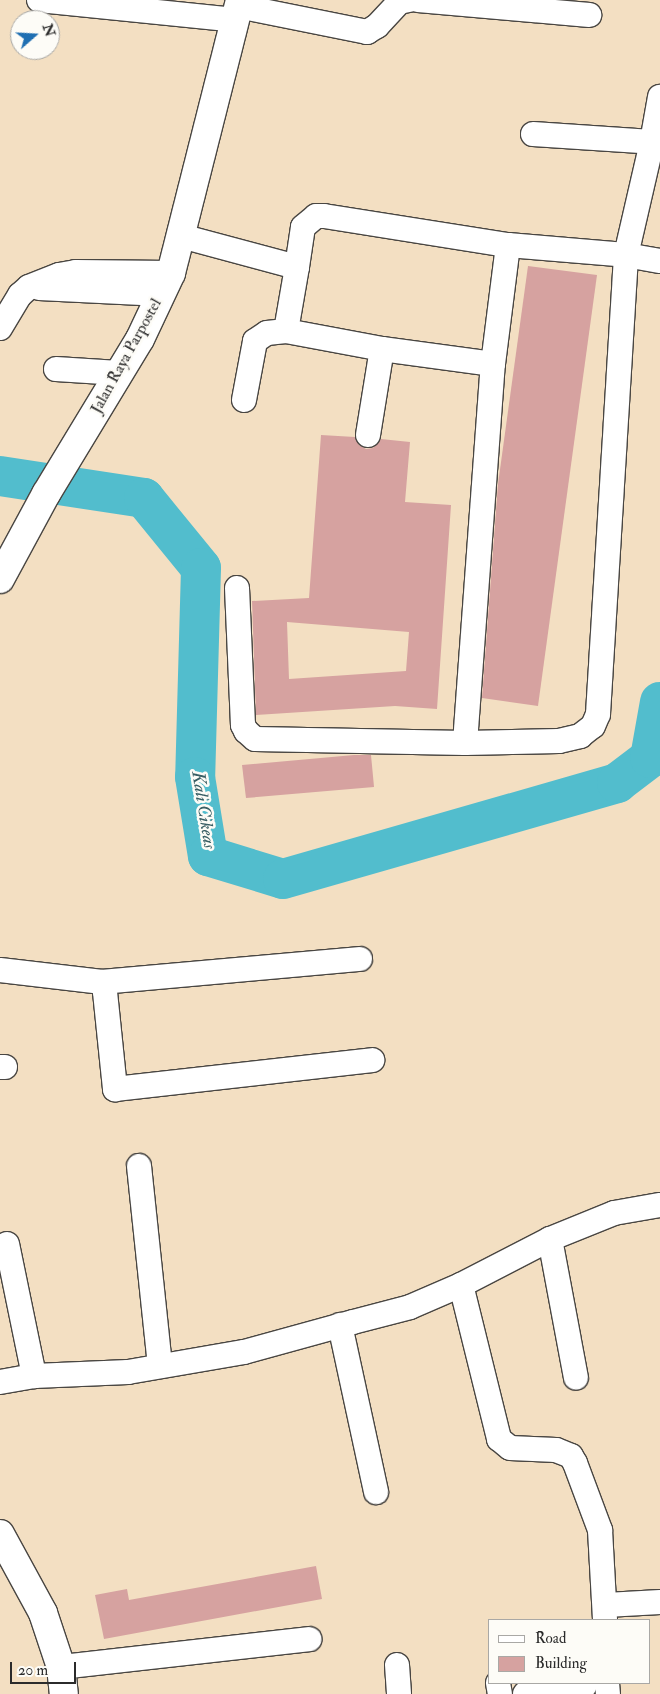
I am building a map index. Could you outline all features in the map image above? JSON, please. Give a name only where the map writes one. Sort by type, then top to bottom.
[{"type":"main road","name":"Jalan Raya Parpostel","points":[[0,579],[46,494],[140,339],[166,283],[181,236],[238,9]]},
{"type":"main road","points":[[0,1534],[43,1613],[61,1667],[64,1694]]},
{"type":"street","points":[[39,0],[238,9],[367,32],[377,26],[399,2],[409,0]]},
{"type":"street","points":[[418,0],[589,15]]},
{"type":"street","points":[[237,588],[243,725],[255,739],[465,743],[559,741],[580,736],[593,726],[598,714],[626,255],[660,98]]},
{"type":"street","points":[[533,134],[652,142]]},
{"type":"street","points":[[286,331],[304,227],[316,216],[508,245],[626,255],[656,260]]},
{"type":"street","points":[[181,236],[297,267]]},
{"type":"street","points":[[465,743],[493,364],[508,245]]},
{"type":"street","points":[[2,319],[20,295],[29,287],[166,283]]},
{"type":"street","points":[[244,400],[254,341],[267,333],[286,331],[382,349],[493,364]]},
{"type":"street","points":[[368,436],[382,349]]},
{"type":"street","points":[[56,369],[119,373]]},
{"type":"street","points":[[0,970],[102,982],[360,959]]},
{"type":"street","points":[[102,982],[105,992],[114,1089],[372,1060]]},
{"type":"street","points":[[139,1166],[160,1366]]},
{"type":"street","points":[[0,1382],[34,1376],[108,1374],[244,1352],[410,1307],[461,1285],[550,1238],[614,1213],[660,1205]]},
{"type":"street","points":[[550,1238],[576,1378]]},
{"type":"street","points":[[7,1244],[34,1376]]},
{"type":"street","points":[[461,1285],[499,1439],[510,1448],[556,1450],[571,1456],[575,1463],[600,1530],[605,1613],[660,1602]]},
{"type":"street","points":[[340,1325],[376,1492]]},
{"type":"street","points":[[61,1667],[309,1639]]},
{"type":"street","points":[[397,1665],[399,1694]]},
{"type":"street","points":[[525,1694],[596,1684],[608,1694]]},
{"type":"building","points":[[528,266],[597,275],[538,706],[482,698],[498,484]]},
{"type":"building","points":[[321,435],[355,437],[359,445],[366,449],[373,448],[381,439],[410,442],[405,502],[451,505],[437,709],[395,706],[256,715],[252,601],[309,598]],"holes":[[[287,622],[409,632],[406,671],[289,679]]]},
{"type":"building","points":[[371,755],[374,787],[246,798],[242,765]]},
{"type":"building","points":[[316,1566],[322,1599],[104,1639],[95,1595],[127,1589],[129,1600]]},
{"type":"waterway","name":"Kali Cikeas","points":[[0,476],[144,498],[201,568],[195,777],[208,856],[283,879],[617,783],[650,758],[660,702]]}]
